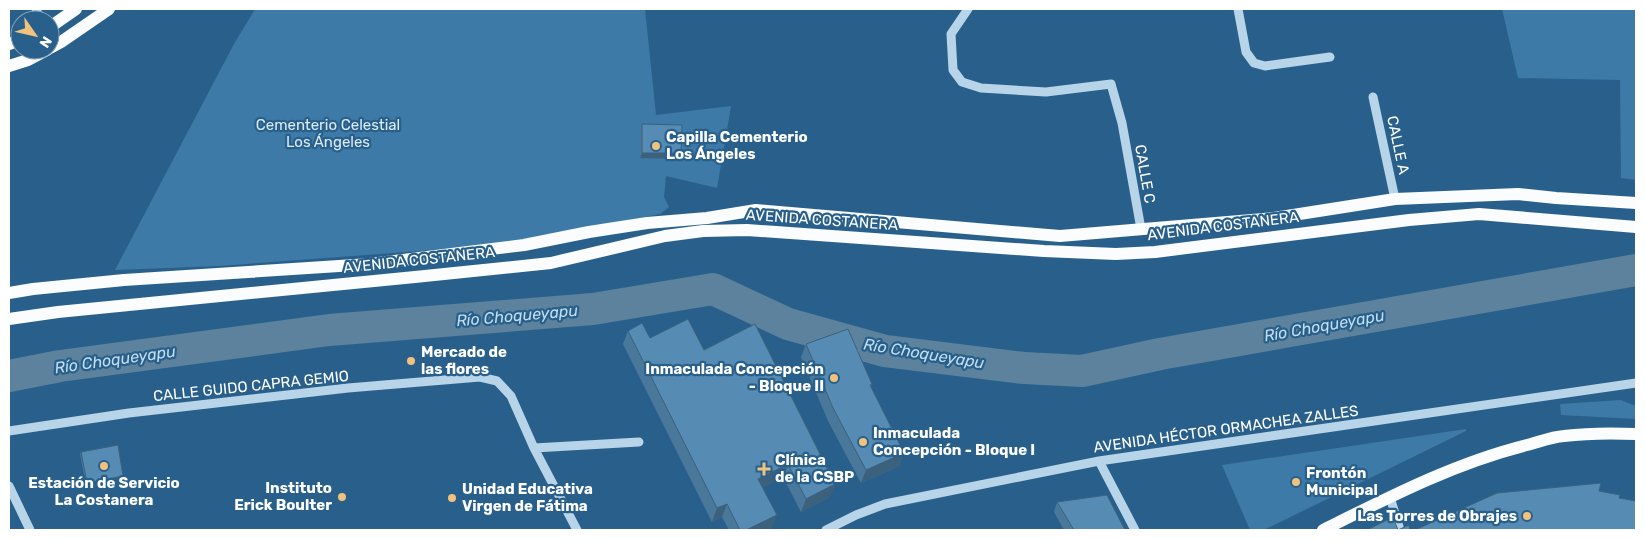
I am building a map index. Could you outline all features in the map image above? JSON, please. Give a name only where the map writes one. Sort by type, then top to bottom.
[{"type":"main road","points":[[60,18],[76,9]]},
{"type":"main road","points":[[60,42],[109,9]]},
{"type":"main road","points":[[9,66],[28,60]]},
{"type":"main road","name":"AVENIDA COSTANERA","points":[[9,293],[124,280],[370,264],[524,245],[647,223],[706,218],[756,210],[1060,236],[1274,218],[1395,199],[1518,194],[1636,204]]},
{"type":"main road","name":"AVENIDA COSTANERA","points":[[9,319],[58,312],[551,263],[665,236],[703,231],[747,230],[1044,252],[1116,254],[1164,251],[1409,220],[1479,214],[1636,227]]},
{"type":"main road","points":[[1323,530],[1456,467],[1502,451],[1562,436],[1608,433],[1636,434]]},
{"type":"street","name":"CALLE C","points":[[968,9],[951,34],[953,70],[962,82],[981,88],[1046,92],[1111,84],[1122,123],[1140,228]]},
{"type":"street","points":[[1238,9],[1246,52],[1250,60],[1259,66],[1330,57]]},
{"type":"street","name":"CALLE A","points":[[1373,98],[1395,199]]},
{"type":"street","name":"CALLE GUIDO CAPRA GEMIO","points":[[9,431],[129,413],[348,388],[480,377],[497,381],[511,396],[534,448]]},
{"type":"street","name":"AVENIDA HÉCTOR ORMACHEA ZALLES","points":[[826,530],[856,515],[885,504],[1099,460],[1636,383]]},
{"type":"street","points":[[577,530],[534,448],[639,442]]},
{"type":"street","points":[[1099,460],[1134,530]]},
{"type":"street","points":[[9,486],[30,530]]},
{"type":"street","points":[[1390,497],[1400,530]]},
{"type":"green space","name":"Cementerio Celestial Los Ángeles","points":[[255,9],[645,9],[656,115],[731,106],[717,188],[666,176],[664,197],[669,207],[660,214],[501,245],[218,266],[115,270],[234,44]]},
{"type":"green space","points":[[1502,9],[1636,9],[1636,180],[1621,178],[1620,80],[1518,78]]},
{"type":"green space","points":[[1621,400],[1636,405],[1636,419],[1561,415],[1560,404]]},
{"type":"green space","name":"Frontón Municipal","points":[[1466,429],[1466,431],[1264,530],[1250,530],[1222,465]]},
{"type":"building","points":[[642,124],[682,125],[681,153],[642,153]]},
{"type":"building","points":[[688,319],[704,350],[755,324],[835,484],[806,499],[788,464],[758,479],[777,515],[746,530],[740,530],[727,504],[717,508],[628,331],[642,323],[650,338]]},
{"type":"building","points":[[848,329],[872,384],[870,385],[904,453],[866,470],[833,408],[806,344]]},
{"type":"building","points":[[118,445],[123,476],[87,483],[81,452]]},
{"type":"building","points":[[1601,483],[1599,491],[1620,495],[1619,498],[1636,501],[1636,530],[1417,530],[1497,493]]},
{"type":"building","points":[[1107,495],[1125,530],[1074,530],[1057,502]]},
{"type":"building","points":[[1393,517],[1398,530],[1367,530]]},
{"type":"building","points":[[1409,525],[1410,530],[1398,530]]},
{"type":"waterway","name":"Río Choqueyapu","points":[[9,376],[60,366],[329,330],[593,309],[713,289],[788,324],[885,351],[1024,368],[1082,371],[1160,354],[1636,270]]},
{"type":"place","name":"Capilla Cementerio Los Ángeles","points":[[656,146]]},
{"type":"place","name":"Mercado de las flores","points":[[411,361]]},
{"type":"place","name":"Inmaculada Concepción - Bloque II","points":[[834,378]]},
{"type":"place","name":"Inmaculada Concepción - Bloque I","points":[[863,442]]},
{"type":"place","name":"Estación de Servicio La Costanera","points":[[104,466]]},
{"type":"place","name":"Clínica de la CSBP","points":[[764,469]]},
{"type":"place","name":"Frontón Municipal","points":[[1296,482]]},
{"type":"place","name":"Instituto Erick Boulter","points":[[342,497]]},
{"type":"place","name":"Unidad Educativa Virgen de Fátima","points":[[452,498]]},
{"type":"place","name":"Las Torres de Obrajes","points":[[1527,516]]}]
